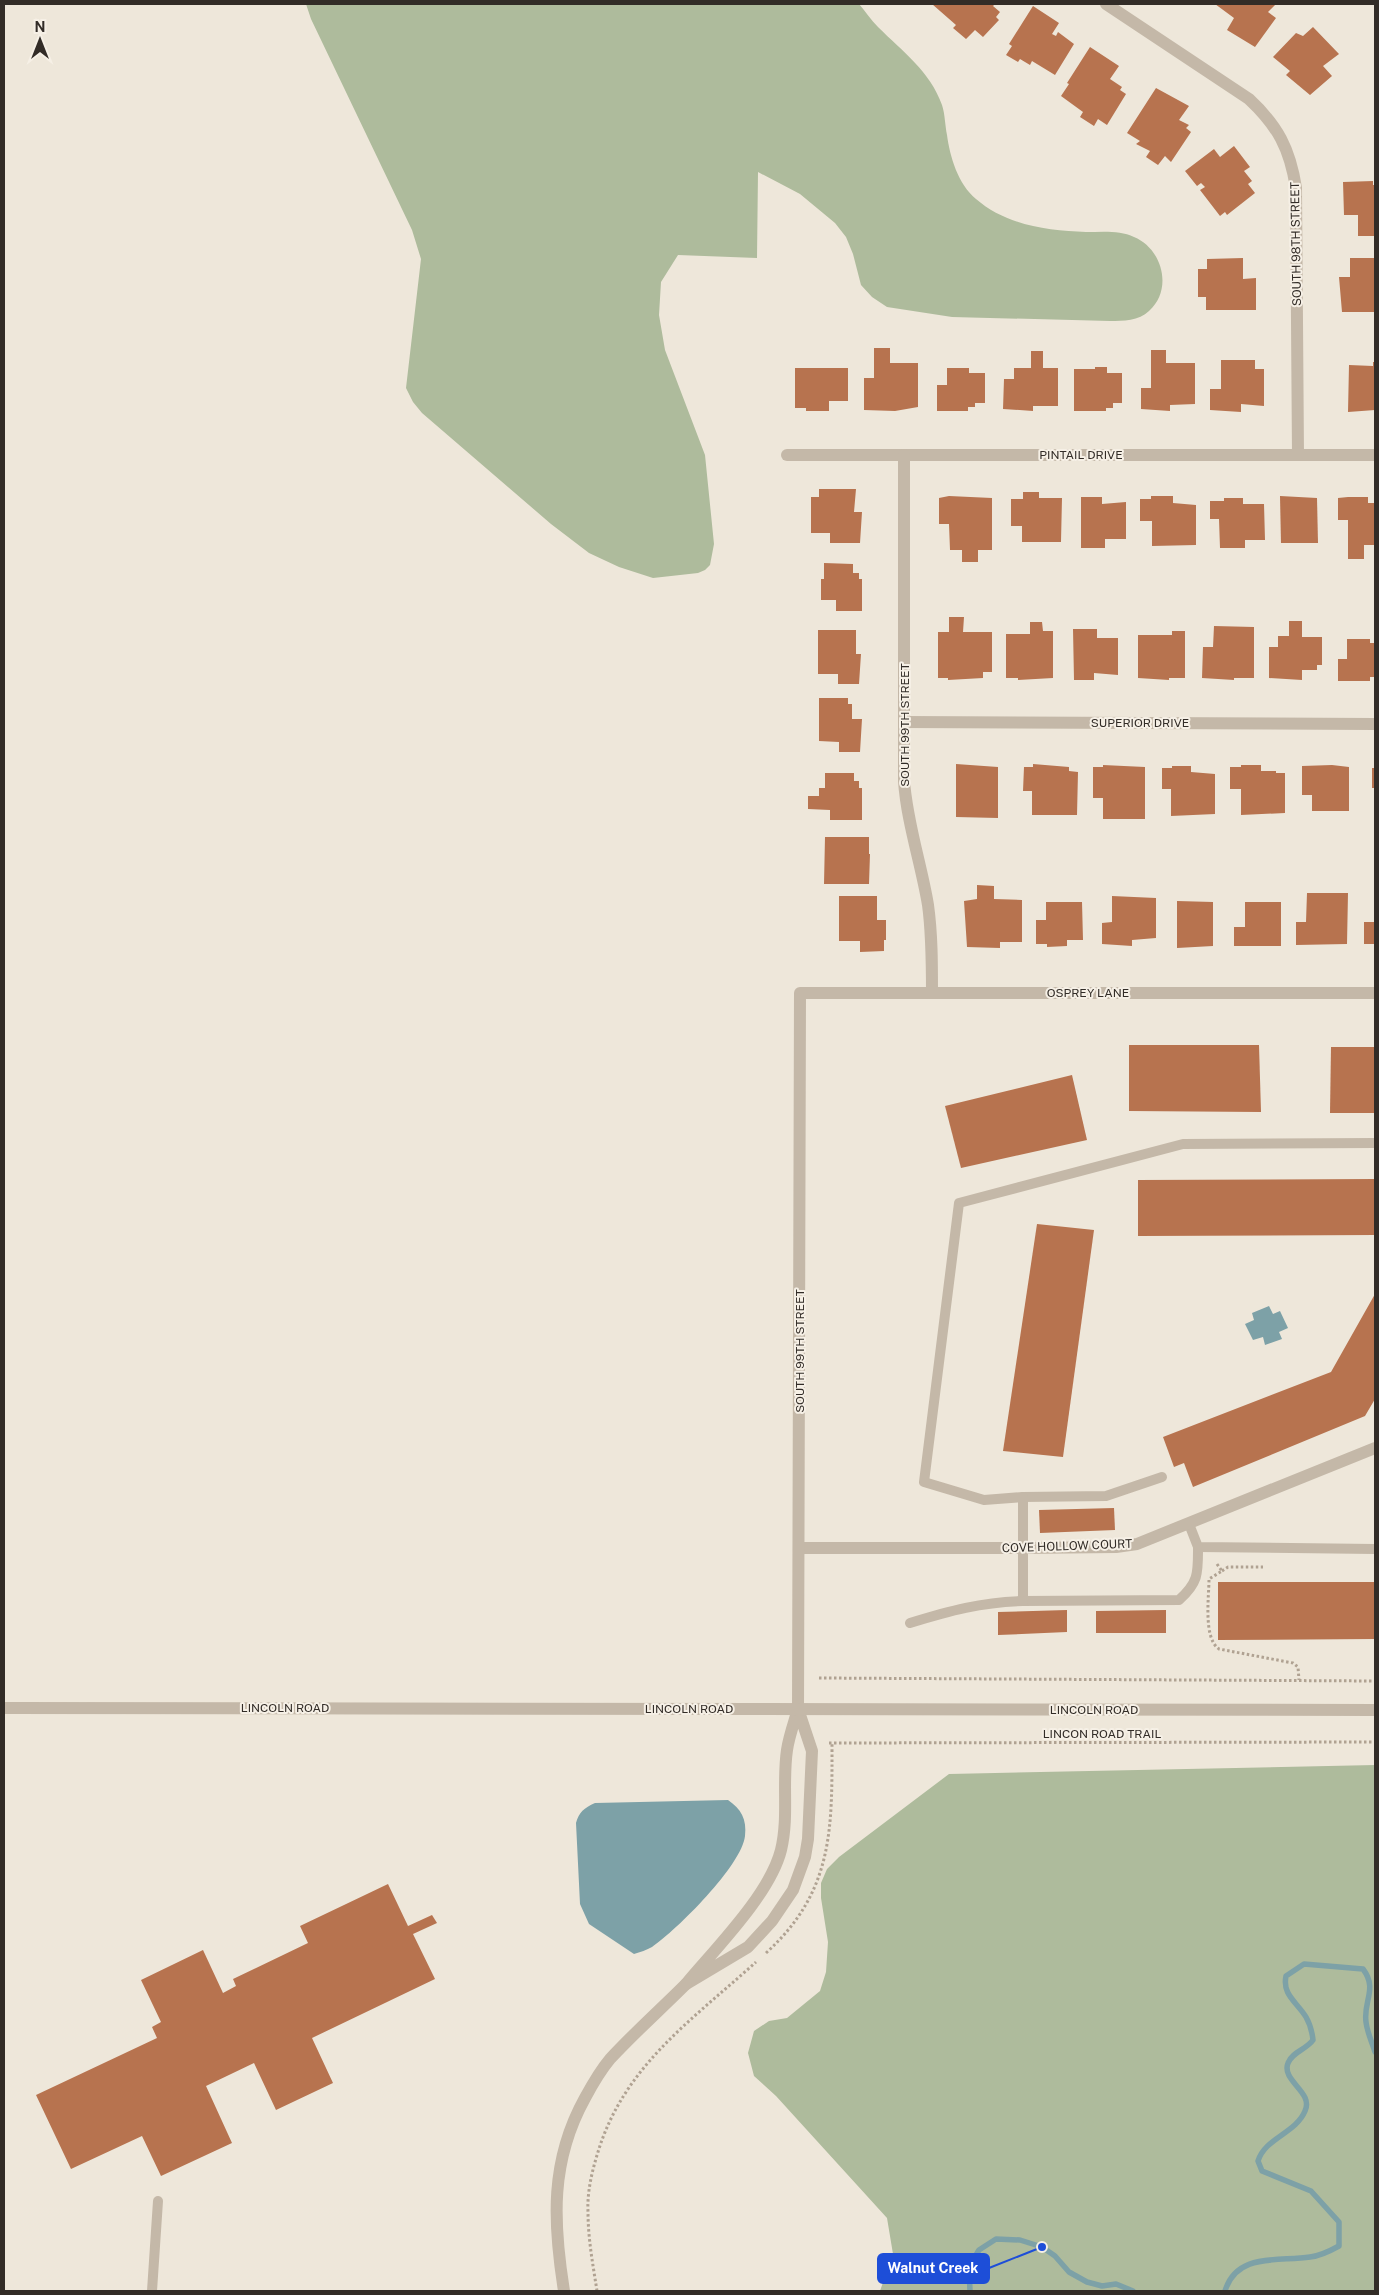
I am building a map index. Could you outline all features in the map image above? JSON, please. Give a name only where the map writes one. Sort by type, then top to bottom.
[{"type":"street","name":"SOUTH 98TH STREET","points":[[1106,4],[1249,99],[1263,113],[1287,149],[1296,188],[1298,455]]},
{"type":"street","name":"PINTAIL DRIVE","points":[[788,455],[1375,455]]},
{"type":"street","name":"SOUTH 99TH STREET","points":[[904,455],[905,794],[930,918],[932,992]]},
{"type":"street","name":"SUPERIOR DRIVE","points":[[904,722],[1375,724]]},
{"type":"street","name":"OSPREY LANE","points":[[800,994],[932,992],[1375,993]]},
{"type":"street","name":"SOUTH 99TH STREET","points":[[798,1709],[800,1548],[800,994]]},
{"type":"street","name":"COVE HOLLOW COURT","points":[[800,1548],[1116,1547],[1137,1544],[1375,1448]]},
{"type":"street","name":"LINCOLN ROAD","points":[[4,1708],[1375,1710]]},
{"type":"street","points":[[564,2291],[556,2239],[556,2213],[557,2186],[569,2133],[593,2083],[610,2060],[686,1984],[749,1908],[767,1881],[780,1851],[785,1819],[787,1750],[798,1709]]},
{"type":"street","points":[[686,1984],[748,1947],[772,1921],[793,1890],[805,1857],[808,1839],[812,1751],[798,1709]]},
{"type":"lane","points":[[1162,1477],[1106,1496],[1023,1497],[984,1500],[924,1482],[959,1203],[1183,1144],[1375,1143]]},
{"type":"lane","points":[[1023,1497],[1023,1601]]},
{"type":"lane","points":[[910,1623],[968,1606],[993,1602],[1179,1600],[1192,1588],[1198,1573],[1198,1546],[1188,1524]]},
{"type":"lane","points":[[1198,1546],[1375,1549]]},
{"type":"lane","points":[[152,2291],[158,2201]]},
{"type":"path","points":[[1217,1564],[1222,1571]]},
{"type":"path","points":[[1263,1567],[1228,1567],[1209,1579],[1209,1631],[1212,1643],[1218,1648],[1293,1663],[1298,1667],[1299,1680]]},
{"type":"path","points":[[819,1678],[1375,1681]]},
{"type":"path","name":"LINCON ROAD TRAIL","points":[[598,2291],[588,2211],[594,2166],[607,2124],[620,2098],[656,2053],[676,2032],[773,1946],[792,1927],[805,1908],[821,1876],[831,1823],[831,1743],[1375,1742]]},
{"type":"green space","points":[[306,4],[859,4],[875,24],[923,72],[937,93],[944,112],[948,143],[956,170],[964,186],[976,199],[1000,215],[1028,225],[1057,230],[1117,232],[1134,237],[1144,243],[1158,260],[1161,271],[1161,292],[1149,311],[1141,317],[1120,321],[952,317],[887,307],[872,297],[861,285],[853,254],[846,237],[835,223],[800,194],[758,172],[757,258],[678,255],[661,282],[659,315],[665,350],[705,455],[714,544],[710,565],[698,573],[653,578],[619,567],[589,553],[551,524],[422,413],[413,402],[406,388],[421,259],[412,230],[311,19]]},
{"type":"green space","points":[[1375,1765],[1375,2291],[880,2291],[893,2254],[887,2218],[776,2096],[754,2076],[748,2053],[754,2031],[769,2021],[787,2018],[820,1991],[826,1972],[828,1942],[821,1898],[821,1883],[827,1869],[839,1857],[949,1774]]},
{"type":"water","points":[[1269,1306],[1273,1314],[1280,1311],[1288,1328],[1279,1332],[1282,1339],[1265,1345],[1263,1337],[1253,1340],[1245,1324],[1254,1320],[1252,1313]]},
{"type":"water","points":[[728,1800],[740,1811],[744,1820],[745,1836],[741,1848],[721,1879],[677,1927],[652,1947],[634,1954],[589,1924],[580,1904],[576,1823],[582,1811],[595,1803]]},
{"type":"building","points":[[932,4],[995,4],[993,6],[1000,12],[996,17],[999,20],[983,37],[975,30],[966,39],[953,28],[956,25]]},
{"type":"building","points":[[1215,4],[1276,4],[1268,12],[1276,18],[1255,47],[1227,30],[1234,18]]},
{"type":"building","points":[[1033,6],[1059,23],[1052,34],[1056,36],[1058,32],[1074,44],[1055,75],[1032,61],[1030,65],[1020,59],[1018,62],[1006,55],[1012,46],[1009,44]]},
{"type":"building","points":[[1313,27],[1339,54],[1323,66],[1332,76],[1310,95],[1286,75],[1290,71],[1273,57],[1296,33],[1303,36]]},
{"type":"building","points":[[1090,47],[1119,66],[1110,79],[1122,87],[1120,90],[1126,94],[1107,125],[1098,119],[1094,126],[1080,117],[1083,112],[1061,96]]},
{"type":"building","points":[[1156,88],[1189,106],[1179,120],[1189,125],[1186,128],[1191,132],[1171,162],[1165,156],[1158,165],[1146,157],[1150,151],[1136,144],[1140,141],[1127,133]]},
{"type":"building","points":[[1234,146],[1250,167],[1244,171],[1252,181],[1248,184],[1255,193],[1227,215],[1225,212],[1220,216],[1200,190],[1205,187],[1201,183],[1197,186],[1185,171],[1214,149],[1220,157]]},
{"type":"building","points":[[1373,181],[1373,185],[1375,185],[1375,236],[1358,236],[1358,215],[1344,215],[1343,182]]},
{"type":"building","points":[[1243,258],[1243,279],[1256,278],[1256,310],[1206,310],[1206,297],[1198,297],[1198,269],[1207,269],[1207,259]]},
{"type":"building","points":[[1350,258],[1375,258],[1375,312],[1342,312],[1339,277],[1350,277]]},
{"type":"building","points":[[874,348],[890,348],[890,363],[918,363],[918,407],[895,411],[864,410],[864,378],[874,378]]},
{"type":"building","points":[[1151,350],[1166,350],[1166,363],[1195,363],[1195,404],[1170,405],[1170,411],[1141,409],[1141,388],[1151,388]]},
{"type":"building","points":[[1031,351],[1043,351],[1043,368],[1058,368],[1058,406],[1033,406],[1033,411],[1003,409],[1004,379],[1014,379],[1014,368],[1031,368]]},
{"type":"building","points":[[1221,360],[1255,360],[1255,369],[1264,369],[1264,406],[1241,404],[1241,412],[1210,410],[1210,389],[1221,389]]},
{"type":"building","points":[[1373,362],[1375,362],[1375,410],[1348,412],[1349,365],[1373,366]]},
{"type":"building","points":[[1095,367],[1107,367],[1107,373],[1122,373],[1122,403],[1113,403],[1113,408],[1106,408],[1106,411],[1074,411],[1074,369],[1095,369]]},
{"type":"building","points":[[795,368],[848,368],[848,401],[829,401],[829,411],[806,411],[806,408],[795,408]]},
{"type":"building","points":[[947,368],[969,368],[969,373],[985,373],[985,403],[975,403],[975,407],[968,407],[968,411],[937,411],[937,385],[947,385]]},
{"type":"building","points":[[819,489],[856,489],[854,512],[862,512],[860,543],[830,543],[830,533],[811,533],[811,497],[819,497]]},
{"type":"building","points":[[1023,492],[1039,492],[1039,498],[1062,498],[1061,542],[1022,542],[1022,526],[1011,526],[1011,499],[1023,499]]},
{"type":"building","points":[[949,496],[992,498],[992,550],[978,550],[978,562],[962,562],[962,550],[950,550],[949,524],[939,524],[939,498]]},
{"type":"building","points":[[1151,496],[1173,496],[1173,503],[1196,505],[1196,545],[1152,546],[1152,521],[1140,521],[1140,499],[1151,499]]},
{"type":"building","points":[[1280,496],[1317,498],[1318,543],[1281,543]]},
{"type":"building","points":[[1081,497],[1102,497],[1102,504],[1126,502],[1126,539],[1105,539],[1105,548],[1081,548]]},
{"type":"building","points":[[1368,497],[1368,503],[1375,503],[1375,545],[1364,545],[1364,559],[1348,559],[1348,520],[1338,520],[1338,498]]},
{"type":"building","points":[[1224,498],[1243,498],[1243,504],[1264,504],[1265,540],[1245,540],[1245,548],[1220,548],[1219,519],[1210,519],[1210,501],[1224,501]]},
{"type":"building","points":[[824,563],[853,564],[853,573],[859,573],[859,579],[862,579],[862,611],[836,611],[836,600],[821,600],[821,579],[824,579]]},
{"type":"building","points":[[949,617],[964,617],[963,632],[992,632],[992,672],[983,672],[983,678],[948,680],[948,678],[938,678],[938,632],[949,632]]},
{"type":"building","points":[[1289,621],[1302,621],[1302,637],[1322,637],[1322,665],[1317,665],[1317,670],[1302,670],[1302,680],[1269,678],[1269,647],[1278,647],[1278,636],[1289,636]]},
{"type":"building","points":[[1030,622],[1042,622],[1043,631],[1053,631],[1053,678],[1018,680],[1018,678],[1006,678],[1006,634],[1030,634]]},
{"type":"building","points":[[1214,626],[1254,627],[1254,678],[1234,678],[1234,680],[1202,678],[1203,647],[1213,647]]},
{"type":"building","points":[[1073,629],[1097,629],[1097,638],[1118,638],[1118,675],[1094,673],[1094,680],[1074,680]]},
{"type":"building","points":[[818,630],[856,630],[856,654],[861,654],[859,684],[838,684],[838,674],[818,674]]},
{"type":"building","points":[[1172,631],[1185,631],[1185,678],[1169,678],[1169,680],[1138,678],[1138,635],[1172,635]]},
{"type":"building","points":[[1347,639],[1370,639],[1370,643],[1375,643],[1375,677],[1370,677],[1370,681],[1338,681],[1338,659],[1347,659]]},
{"type":"building","points":[[819,698],[848,698],[848,704],[852,704],[852,719],[862,719],[860,752],[839,752],[839,742],[819,741]]},
{"type":"building","points":[[956,764],[998,767],[998,818],[956,817]]},
{"type":"building","points":[[1033,764],[1069,767],[1069,771],[1078,772],[1077,815],[1032,815],[1032,791],[1023,791],[1024,767],[1033,767]]},
{"type":"building","points":[[1103,765],[1145,767],[1145,819],[1103,819],[1103,798],[1093,798],[1093,767],[1103,767]]},
{"type":"building","points":[[1241,765],[1261,765],[1261,771],[1285,773],[1285,813],[1241,815],[1241,789],[1230,789],[1230,767],[1241,767]]},
{"type":"building","points":[[1332,765],[1349,767],[1349,811],[1312,811],[1312,795],[1302,795],[1302,766]]},
{"type":"building","points":[[1172,766],[1191,766],[1191,772],[1215,774],[1215,814],[1171,816],[1171,789],[1162,789],[1162,768],[1172,768]]},
{"type":"building","points":[[1372,768],[1375,768],[1375,788],[1372,788]]},
{"type":"building","points":[[825,773],[854,773],[854,781],[859,781],[859,788],[862,788],[862,820],[830,820],[830,810],[808,809],[808,796],[819,796],[819,788],[825,788]]},
{"type":"building","points":[[825,837],[869,837],[869,884],[824,884]]},
{"type":"building","points":[[977,885],[994,886],[994,899],[1022,900],[1022,942],[1000,942],[1000,948],[967,947],[964,901],[977,899]]},
{"type":"building","points":[[1307,893],[1348,893],[1347,944],[1296,945],[1296,922],[1306,922]]},
{"type":"building","points":[[839,896],[877,896],[877,920],[886,920],[884,951],[860,952],[860,941],[839,941]]},
{"type":"building","points":[[1112,896],[1156,898],[1156,938],[1132,940],[1132,946],[1102,944],[1102,923],[1112,922]]},
{"type":"building","points":[[1177,901],[1213,902],[1213,946],[1177,948]]},
{"type":"building","points":[[1046,902],[1082,902],[1083,940],[1067,940],[1067,946],[1047,947],[1047,944],[1036,944],[1036,920],[1046,920]]},
{"type":"building","points":[[1245,902],[1281,902],[1281,946],[1234,946],[1234,927],[1245,927]]},
{"type":"building","points":[[1364,922],[1375,922],[1375,944],[1364,944]]},
{"type":"building","points":[[1129,1045],[1259,1045],[1261,1112],[1129,1111]]},
{"type":"building","points":[[1331,1047],[1375,1047],[1375,1113],[1330,1113]]},
{"type":"building","points":[[1072,1075],[1087,1140],[961,1168],[945,1106]]},
{"type":"building","points":[[1375,1179],[1375,1235],[1138,1236],[1138,1180]]},
{"type":"building","points":[[1037,1224],[1094,1230],[1063,1457],[1003,1451]]},
{"type":"building","points":[[1375,1294],[1375,1399],[1365,1416],[1193,1487],[1184,1463],[1174,1467],[1163,1437],[1331,1372]]},
{"type":"building","points":[[1114,1508],[1115,1530],[1040,1533],[1039,1510]]},
{"type":"building","points":[[1218,1582],[1375,1582],[1375,1639],[1218,1640]]},
{"type":"building","points":[[1067,1610],[1067,1632],[998,1635],[998,1612]]},
{"type":"building","points":[[1166,1610],[1166,1633],[1096,1633],[1096,1611]]},
{"type":"building","points":[[388,1884],[408,1926],[432,1915],[437,1923],[413,1934],[435,1979],[312,2038],[333,2083],[276,2110],[254,2063],[206,2086],[232,2143],[161,2176],[142,2136],[71,2169],[36,2095],[157,2038],[152,2027],[161,2022],[141,1980],[203,1950],[223,1993],[236,1986],[233,1979],[308,1943],[300,1926]]},
{"type":"waterway","points":[[1225,2291],[1231,2279],[1239,2270],[1249,2264],[1260,2261],[1314,2256],[1339,2246],[1339,2222],[1311,2191],[1262,2171],[1258,2161],[1267,2147],[1301,2119],[1307,2104],[1302,2092],[1289,2075],[1287,2069],[1290,2059],[1310,2043],[1313,2037],[1306,2017],[1288,1993],[1285,1983],[1286,1976],[1304,1964],[1363,1969],[1370,1989],[1366,2008],[1366,2022],[1375,2052]]},
{"type":"waterway","points":[[970,2291],[969,2267],[979,2250],[996,2239],[1020,2240],[1042,2247],[1055,2256],[1069,2272],[1087,2282],[1102,2286],[1116,2284],[1133,2291]]},
{"type":"place","name":"Walnut Creek","points":[[1042,2247]]}]
